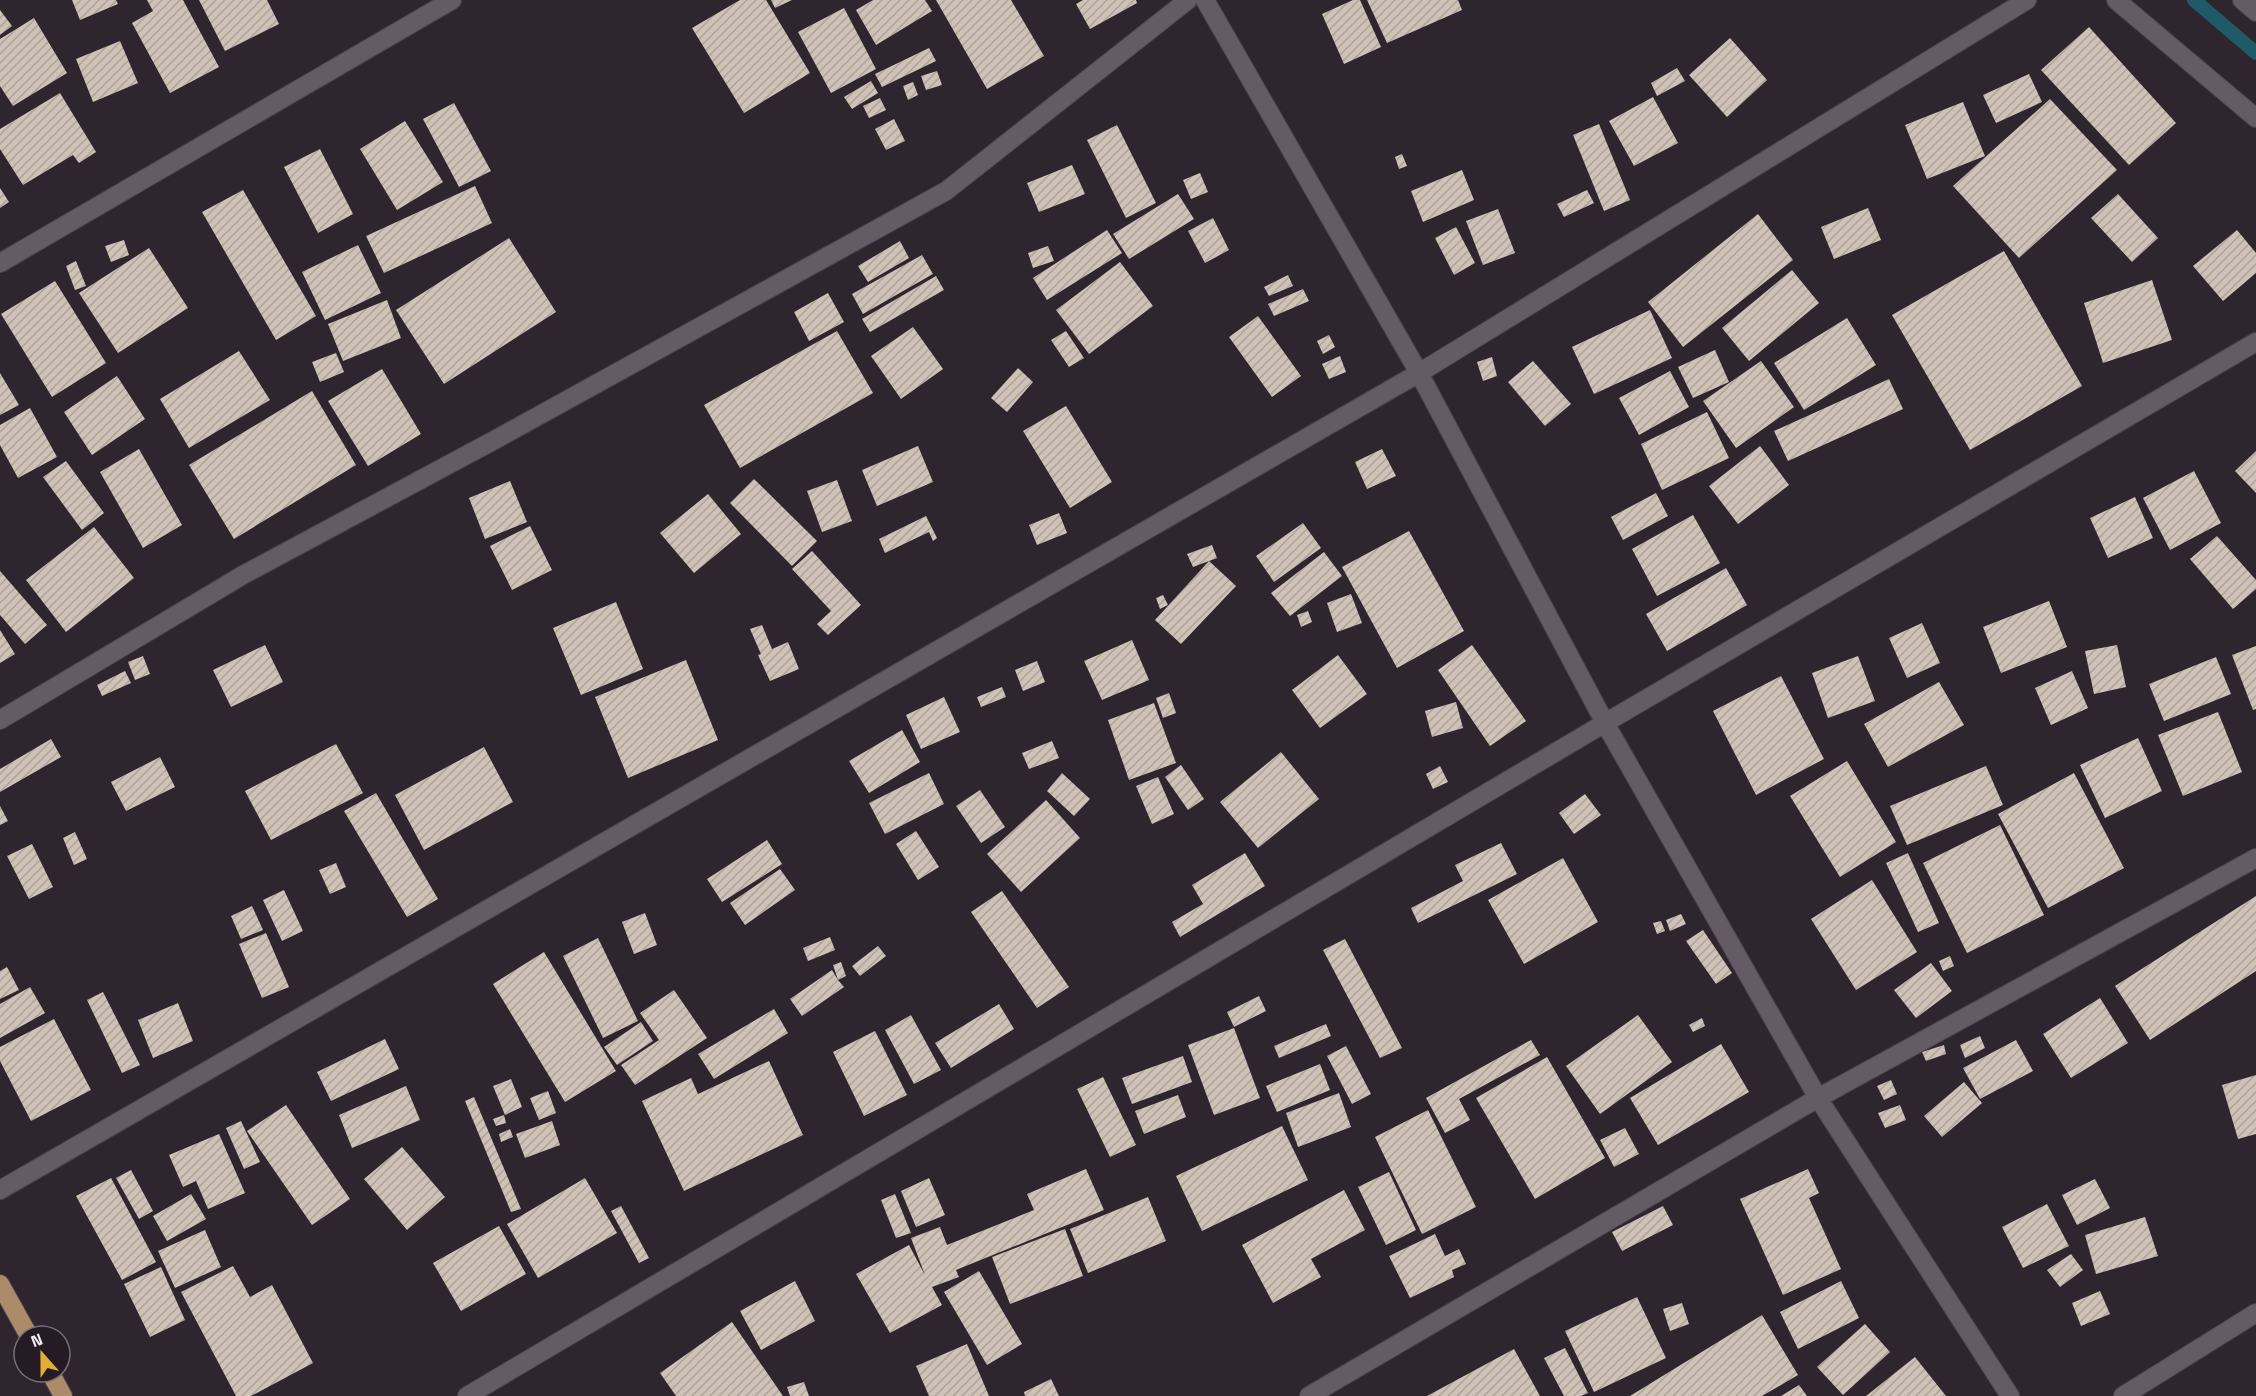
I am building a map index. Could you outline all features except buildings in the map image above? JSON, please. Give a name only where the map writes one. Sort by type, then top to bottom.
[{"type":"main road","points":[[0,1284],[22,1324]]},
{"type":"street","points":[[0,263],[452,0]]},
{"type":"street","points":[[0,720],[243,575],[500,437],[945,191],[1188,0]]},
{"type":"street","points":[[1205,0],[1419,373],[1605,723],[1818,1098],[2010,1396]]},
{"type":"street","points":[[0,1190],[1419,373],[2027,0]]},
{"type":"street","points":[[2116,0],[2256,118]]},
{"type":"street","points":[[2242,0],[2256,12]]},
{"type":"street","points":[[467,1396],[1605,723],[2256,342]]},
{"type":"street","points":[[1310,1396],[1818,1098],[2256,858]]},
{"type":"street","points":[[2123,1396],[2256,1313]]},
{"type":"waterway","points":[[2194,0],[2256,53]]}]
